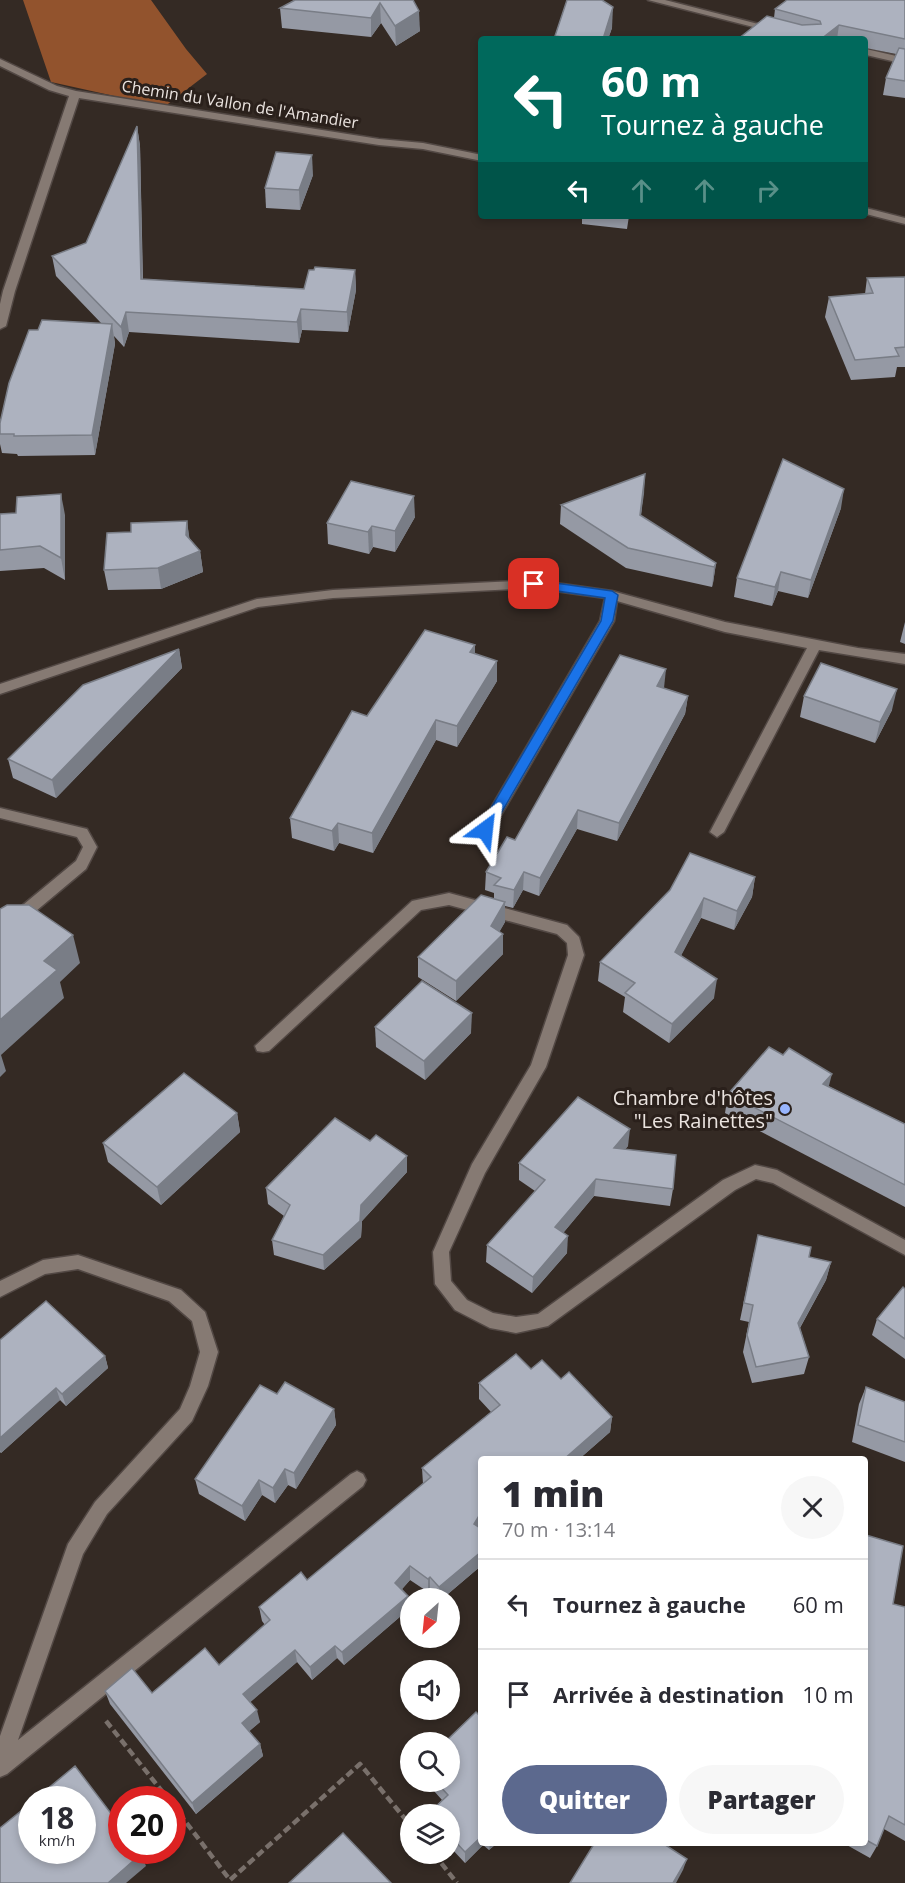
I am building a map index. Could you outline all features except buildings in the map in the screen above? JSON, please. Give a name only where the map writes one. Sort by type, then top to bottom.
[{"type":"street","points":[[652,0],[800,36]]},
{"type":"street","points":[[868,52],[905,61]]},
{"type":"street","name":"Chemin du Vallon de l'Amandier","points":[[0,62],[40,82],[75,94],[379,142],[423,146],[478,157]]},
{"type":"street","points":[[0,326],[9,291],[75,94]]},
{"type":"street","points":[[868,212],[905,221]]},
{"type":"street","points":[[0,688],[257,603],[333,594],[534,584],[612,595],[725,627],[815,645],[905,659]]},
{"type":"street","points":[[485,830],[607,621],[612,595]]},
{"type":"street","points":[[717,832],[815,645]]},
{"type":"street","points":[[0,813],[82,833],[90,847],[81,865],[0,933]]},
{"type":"street","points":[[263,1046],[417,905],[449,899],[562,929],[574,942],[576,955],[538,1067],[478,1170],[441,1252],[443,1284],[461,1305],[490,1320],[516,1325],[542,1321],[729,1185],[755,1172],[777,1177],[905,1248]]},
{"type":"street","points":[[0,1289],[43,1267],[78,1262],[175,1295],[199,1317],[209,1352],[199,1386],[186,1415],[101,1508],[75,1550],[0,1765]]},
{"type":"street","points":[[0,1765],[357,1480]]},
{"type":"path","points":[[87,1697],[158,1786]]},
{"type":"path","points":[[186,1822],[230,1880],[360,1764],[400,1813]]},
{"type":"path","points":[[442,1864],[457,1883]]},
{"type":"shaded area","points":[[23,0],[151,0],[207,74],[164,107],[51,82]]},
{"type":"place","name":"Chambre d'hôtes \"Les Rainettes\"","points":[[785,1109]]},
{"type":"route","points":[[485,830],[607,621],[612,595],[534,584]]}]
